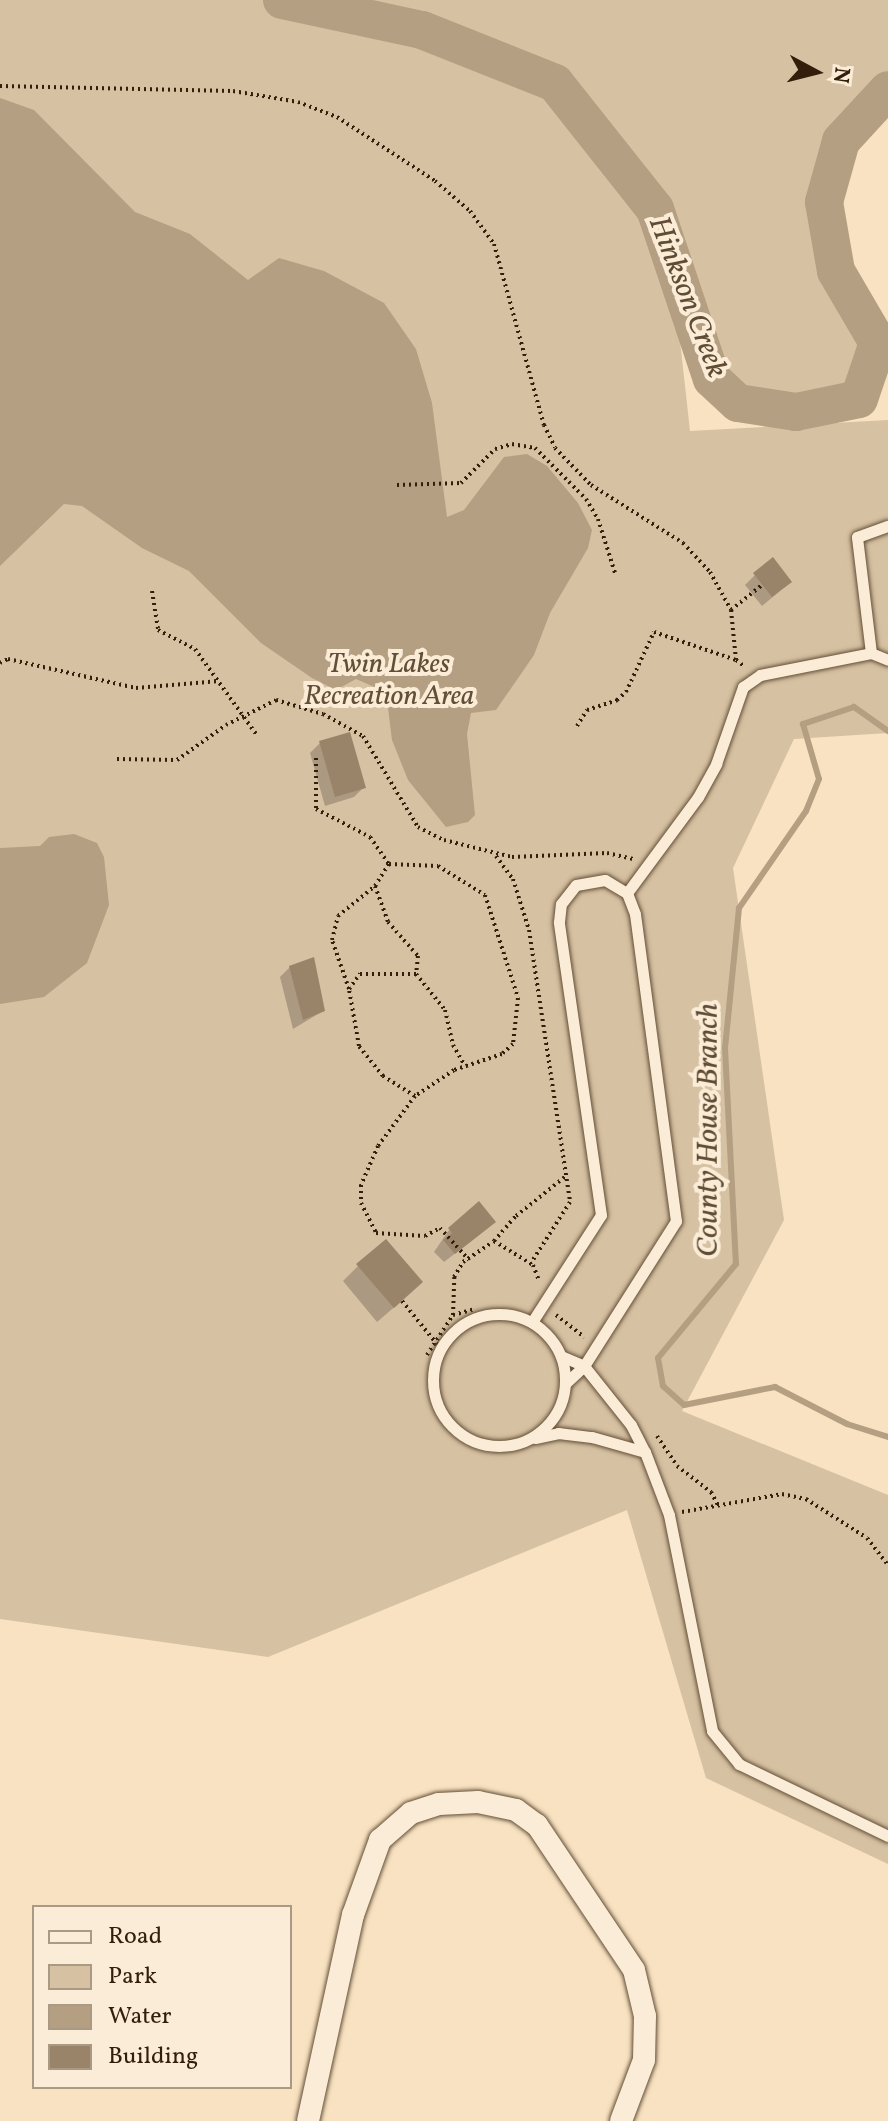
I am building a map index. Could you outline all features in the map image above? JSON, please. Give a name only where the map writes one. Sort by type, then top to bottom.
[{"type":"street","points":[[308,2121],[353,1915],[380,1840],[411,1813],[439,1804],[478,1802],[516,1810],[537,1825],[634,1970],[645,2016],[644,2060],[621,2121]]},
{"type":"lane","points":[[871,653],[857,537],[888,526]]},
{"type":"lane","points":[[627,893],[648,871],[716,764],[743,687],[760,675],[871,653],[888,660]]},
{"type":"lane","points":[[530,1439],[548,1425],[565,1384],[584,1366],[676,1221],[635,914],[627,893],[617,884],[591,879],[576,885],[561,904],[559,922],[601,1215],[532,1322]]},
{"type":"lane","points":[[645,1452],[625,1444],[558,1433],[490,1446],[453,1427],[434,1390],[437,1344],[491,1314],[532,1322],[561,1356],[584,1366],[631,1425],[645,1452],[669,1515],[712,1731],[739,1764],[888,1836]]},
{"type":"lane","points":[[561,1356],[565,1384]]},
{"type":"path","points":[[0,86],[233,91],[298,102],[337,117],[435,181],[470,211],[494,244],[544,425],[555,448],[591,485],[683,543],[710,572],[731,610],[736,660]]},
{"type":"path","points":[[397,485],[461,483],[495,449],[512,444],[535,448],[586,499],[598,519],[615,573]]},
{"type":"path","points":[[731,610],[762,585]]},
{"type":"path","points":[[152,591],[158,630],[195,649],[256,734]]},
{"type":"path","points":[[577,726],[587,710],[617,700],[626,692],[652,631],[736,660],[760,675]]},
{"type":"path","points":[[0,663],[8,659],[136,688],[220,681]]},
{"type":"path","points":[[117,759],[177,760],[244,715],[276,700],[346,724],[369,743],[418,827],[496,856],[607,853],[631,856],[648,871]]},
{"type":"path","points":[[316,758],[316,809],[370,837],[389,864]]},
{"type":"path","points":[[494,1241],[532,1264],[570,1202],[529,930],[513,879],[496,856]]},
{"type":"path","points":[[389,864],[375,886],[348,903],[333,929],[334,952],[349,989],[359,1046],[383,1076],[415,1096]]},
{"type":"path","points":[[389,864],[438,866],[475,886],[494,909],[518,998],[519,1025],[513,1044],[502,1054],[465,1066],[415,1096],[372,1156],[361,1185],[361,1203],[376,1233],[425,1236],[440,1228],[469,1260]]},
{"type":"path","points":[[375,886],[388,922],[418,956],[416,974],[445,1010],[453,1045],[465,1066]]},
{"type":"path","points":[[349,989],[360,974],[416,974]]},
{"type":"path","points":[[427,1355],[453,1315],[454,1277],[516,1216],[566,1176]]},
{"type":"path","points":[[402,1301],[437,1344]]},
{"type":"path","points":[[453,1315],[475,1309]]},
{"type":"path","points":[[669,1515],[782,1494],[806,1499],[867,1538],[888,1565]]},
{"type":"green space","name":"Twin Lakes Recreation Area","points":[[0,0],[888,0],[888,90],[841,141],[824,202],[836,271],[878,343],[859,399],[796,412],[738,403],[712,379],[655,209],[621,167],[673,278],[690,431],[888,420],[888,733],[794,739],[733,868],[784,1220],[682,1411],[888,1495],[888,1864],[706,1778],[627,1510],[268,1657],[0,1619]]},
{"type":"water","points":[[0,98],[34,110],[135,212],[190,234],[248,280],[279,258],[324,271],[384,303],[416,349],[432,403],[447,517],[464,510],[504,457],[527,454],[547,466],[578,503],[592,530],[588,548],[550,613],[534,655],[496,710],[471,713],[467,734],[475,815],[468,822],[446,827],[408,780],[392,740],[386,692],[356,679],[336,690],[312,678],[261,643],[189,571],[142,548],[82,506],[64,504],[0,566]]},
{"type":"water","points":[[74,834],[97,843],[104,857],[109,905],[87,963],[44,997],[0,1004],[0,848],[40,846],[49,837]]},
{"type":"building","points":[[773,557],[792,582],[772,597],[753,573]]},
{"type":"building","points":[[350,732],[366,788],[335,797],[319,741]]},
{"type":"building","points":[[314,957],[325,1011],[303,1020],[289,966]]},
{"type":"building","points":[[479,1201],[496,1222],[455,1254],[443,1240],[452,1233],[448,1228]]},
{"type":"building","points":[[386,1239],[423,1282],[394,1308],[356,1264]]},
{"type":"waterway","name":"Hinkson Creek","points":[[282,0],[422,30],[555,83],[655,209],[712,379],[738,403],[796,412],[859,399],[878,343],[836,271],[824,202],[841,141],[888,90]]},
{"type":"waterway","name":"County House Branch","points":[[888,731],[854,707],[803,724],[819,779],[806,811],[739,908],[725,1048],[736,1264],[658,1358],[663,1386],[684,1405],[775,1387],[847,1424],[888,1437]]}]
